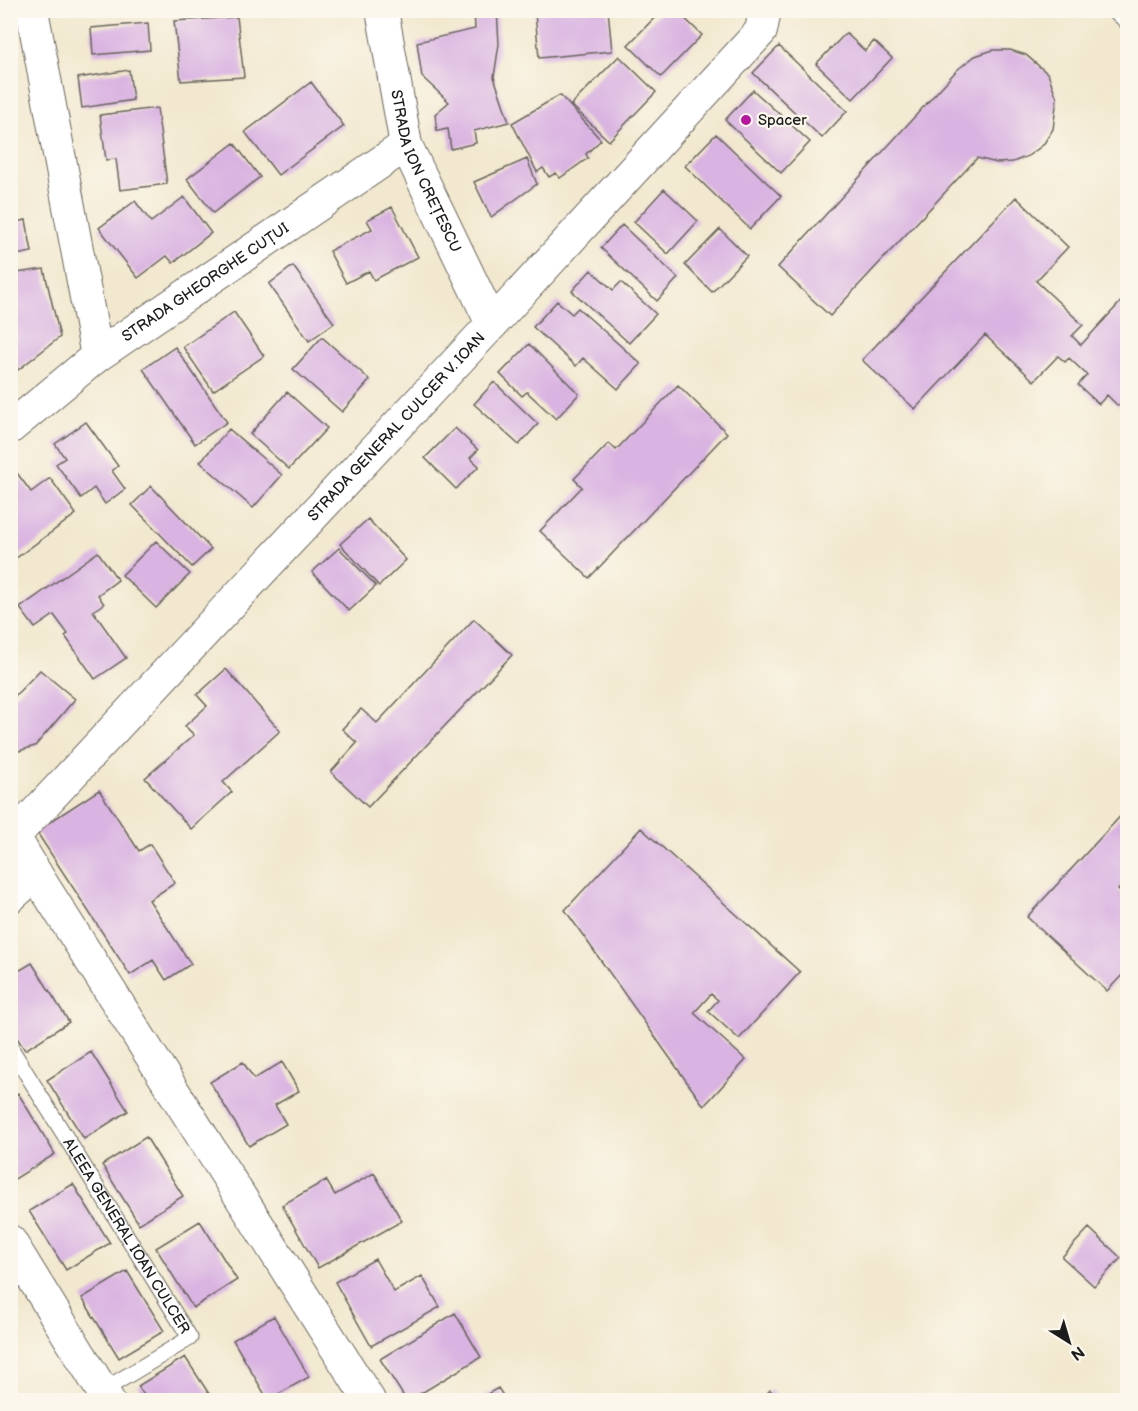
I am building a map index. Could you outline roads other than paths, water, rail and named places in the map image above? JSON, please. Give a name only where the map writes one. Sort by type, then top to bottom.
[{"type":"street","points":[[32,10],[97,356]]},
{"type":"street","name":"STRADA ION CREȚESCU","points":[[382,10],[406,145],[492,324]]},
{"type":"street","name":"STRADA GENERAL CULCER V. IOAN","points":[[12,833],[492,324],[760,32],[765,10]]},
{"type":"street","name":"STRADA GHEORGHE CUȚUI","points":[[10,428],[97,356],[406,145]]},
{"type":"street","points":[[12,833],[369,1401]]},
{"type":"street","points":[[10,897],[36,874]]},
{"type":"street","points":[[10,1241],[105,1396]]},
{"type":"lane","points":[[1114,10],[1128,23]]},
{"type":"lane","name":"ALEEA GENERAL IOAN CULCER","points":[[10,1047],[190,1338],[105,1396]]},
{"type":"place","name":"Spacer","points":[[746,120]]}]
